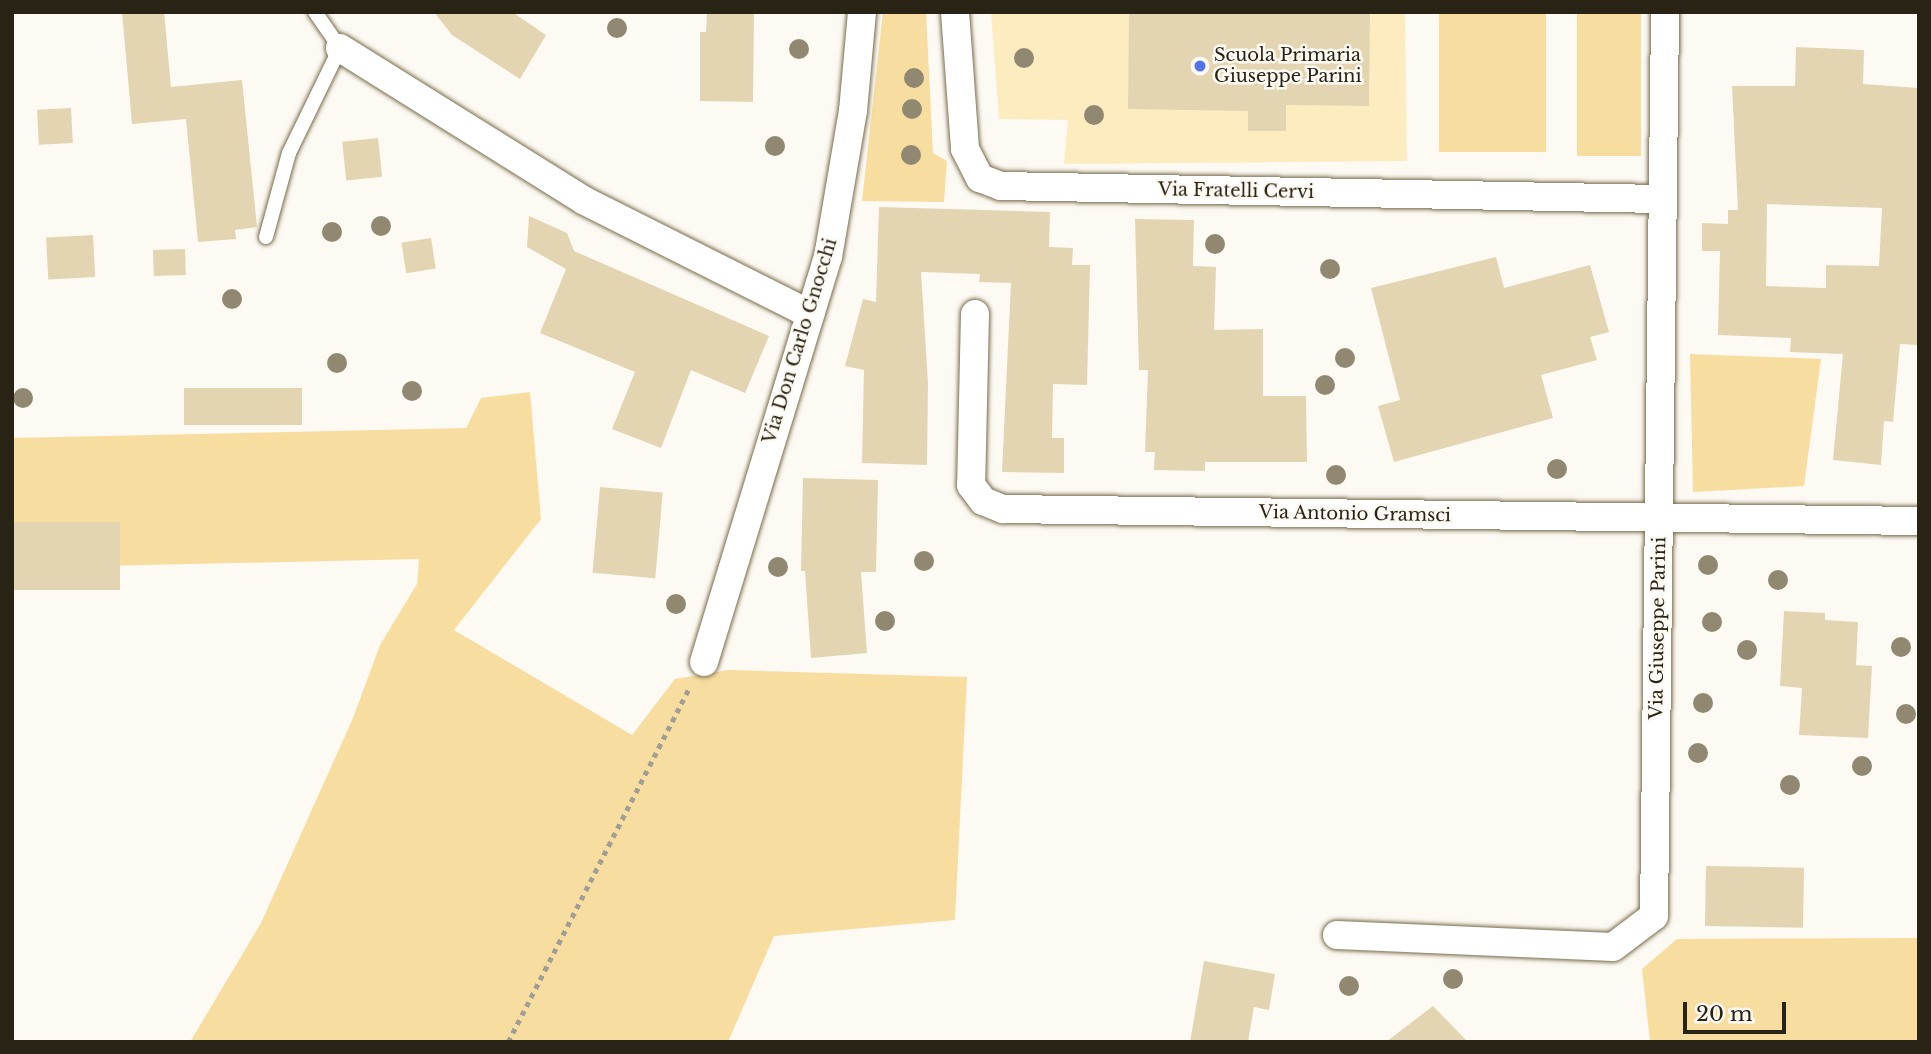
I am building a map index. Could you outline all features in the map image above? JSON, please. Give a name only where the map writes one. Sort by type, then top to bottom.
[{"type":"street","name":"Via Don Carlo Gnocchi","points":[[704,662],[830,244],[853,111],[863,12]]},
{"type":"street","name":"Via Fratelli Cervi","points":[[955,12],[965,149],[980,178],[1001,186],[1662,199]]},
{"type":"street","name":"Via Giuseppe Parini","points":[[1337,935],[1613,947],[1654,916],[1665,12]]},
{"type":"street","points":[[340,48],[585,201],[810,314]]},
{"type":"street","name":"Via Antonio Gramsci","points":[[975,314],[971,485],[983,501],[1003,509],[1919,521]]},
{"type":"lane","points":[[266,237],[289,153],[340,48],[315,12]]},
{"type":"path","points":[[508,1042],[704,662]]},
{"type":"shaded area","points":[[883,12],[926,12],[933,153],[947,161],[944,202],[862,201]]},
{"type":"shaded area","name":"Scuola Primaria Giuseppe Parini","points":[[991,12],[1405,12],[1407,161],[1064,164],[1068,120],[999,119]]},
{"type":"shaded area","points":[[1439,12],[1546,12],[1546,152],[1439,152]]},
{"type":"shaded area","points":[[1577,12],[1641,12],[1641,156],[1577,156]]},
{"type":"shaded area","points":[[1690,354],[1821,359],[1804,486],[1693,492]]},
{"type":"shaded area","points":[[530,392],[541,519],[454,630],[632,735],[675,679],[728,670],[967,677],[955,920],[774,936],[728,1042],[190,1042],[261,923],[353,718],[380,645],[417,584],[419,559],[12,568],[12,438],[466,428],[481,398]]},
{"type":"shaded area","points":[[1919,938],[1919,1042],[1650,1042],[1642,969],[1677,939]]},
{"type":"building","points":[[122,12],[164,12],[171,87],[242,80],[257,227],[235,230],[236,239],[198,242],[186,119],[132,124]]},
{"type":"building","points":[[434,12],[512,12],[546,35],[520,79],[452,35]]},
{"type":"building","points":[[707,12],[754,12],[753,102],[700,101],[700,32],[706,32]]},
{"type":"building","points":[[1129,12],[1370,12],[1369,106],[1286,105],[1286,131],[1248,131],[1248,111],[1128,109]]},
{"type":"building","points":[[1796,47],[1864,50],[1863,84],[1919,88],[1919,345],[1900,344],[1893,422],[1884,421],[1881,465],[1833,460],[1843,354],[1790,352],[1791,338],[1718,335],[1720,251],[1702,251],[1702,223],[1728,224],[1728,210],[1738,210],[1732,86],[1795,86]],"holes":[[[1767,204],[1882,208],[1879,266],[1826,265],[1826,288],[1766,286]]]},
{"type":"building","points":[[71,108],[73,143],[39,145],[37,110]]},
{"type":"building","points":[[378,138],[382,177],[346,181],[342,142]]},
{"type":"building","points":[[879,207],[1050,212],[1049,247],[1073,248],[1072,265],[1090,265],[1087,385],[1053,384],[1052,438],[1064,438],[1064,473],[1002,472],[1011,283],[979,282],[980,274],[921,272],[928,383],[927,465],[862,463],[864,370],[845,366],[863,299],[876,302]]},
{"type":"building","points":[[529,216],[567,233],[574,251],[769,336],[745,393],[691,370],[661,448],[612,429],[635,372],[540,333],[566,269],[527,247]]},
{"type":"building","points":[[1135,219],[1194,220],[1193,266],[1216,267],[1214,330],[1263,329],[1263,396],[1306,396],[1307,462],[1205,462],[1205,471],[1154,470],[1155,452],[1145,452],[1148,370],[1139,370]]},
{"type":"building","points":[[93,235],[95,277],[48,279],[46,237]]},
{"type":"building","points":[[431,238],[436,269],[406,273],[401,243]]},
{"type":"building","points":[[185,249],[186,275],[154,276],[153,250]]},
{"type":"building","points":[[1496,257],[1504,288],[1590,265],[1609,332],[1590,337],[1597,360],[1541,375],[1553,418],[1394,462],[1378,406],[1400,400],[1371,288]]},
{"type":"building","points":[[184,388],[302,388],[302,425],[184,425]]},
{"type":"building","points":[[803,478],[878,480],[876,572],[861,572],[867,653],[811,658],[805,571],[801,571]]},
{"type":"building","points":[[600,487],[663,492],[655,578],[593,573]]},
{"type":"building","points":[[12,522],[120,522],[120,590],[12,590]]},
{"type":"building","points":[[1784,611],[1825,613],[1825,620],[1858,622],[1856,665],[1872,666],[1868,738],[1799,735],[1802,688],[1780,686]]},
{"type":"building","points":[[1706,866],[1804,868],[1803,928],[1705,926]]},
{"type":"building","points":[[1204,961],[1275,974],[1269,1010],[1254,1007],[1248,1042],[1190,1042]]},
{"type":"building","points":[[1433,1006],[1468,1042],[1386,1042]]},
{"type":"place","name":"Scuola Primaria Giuseppe Parini","points":[[1200,66]]}]
